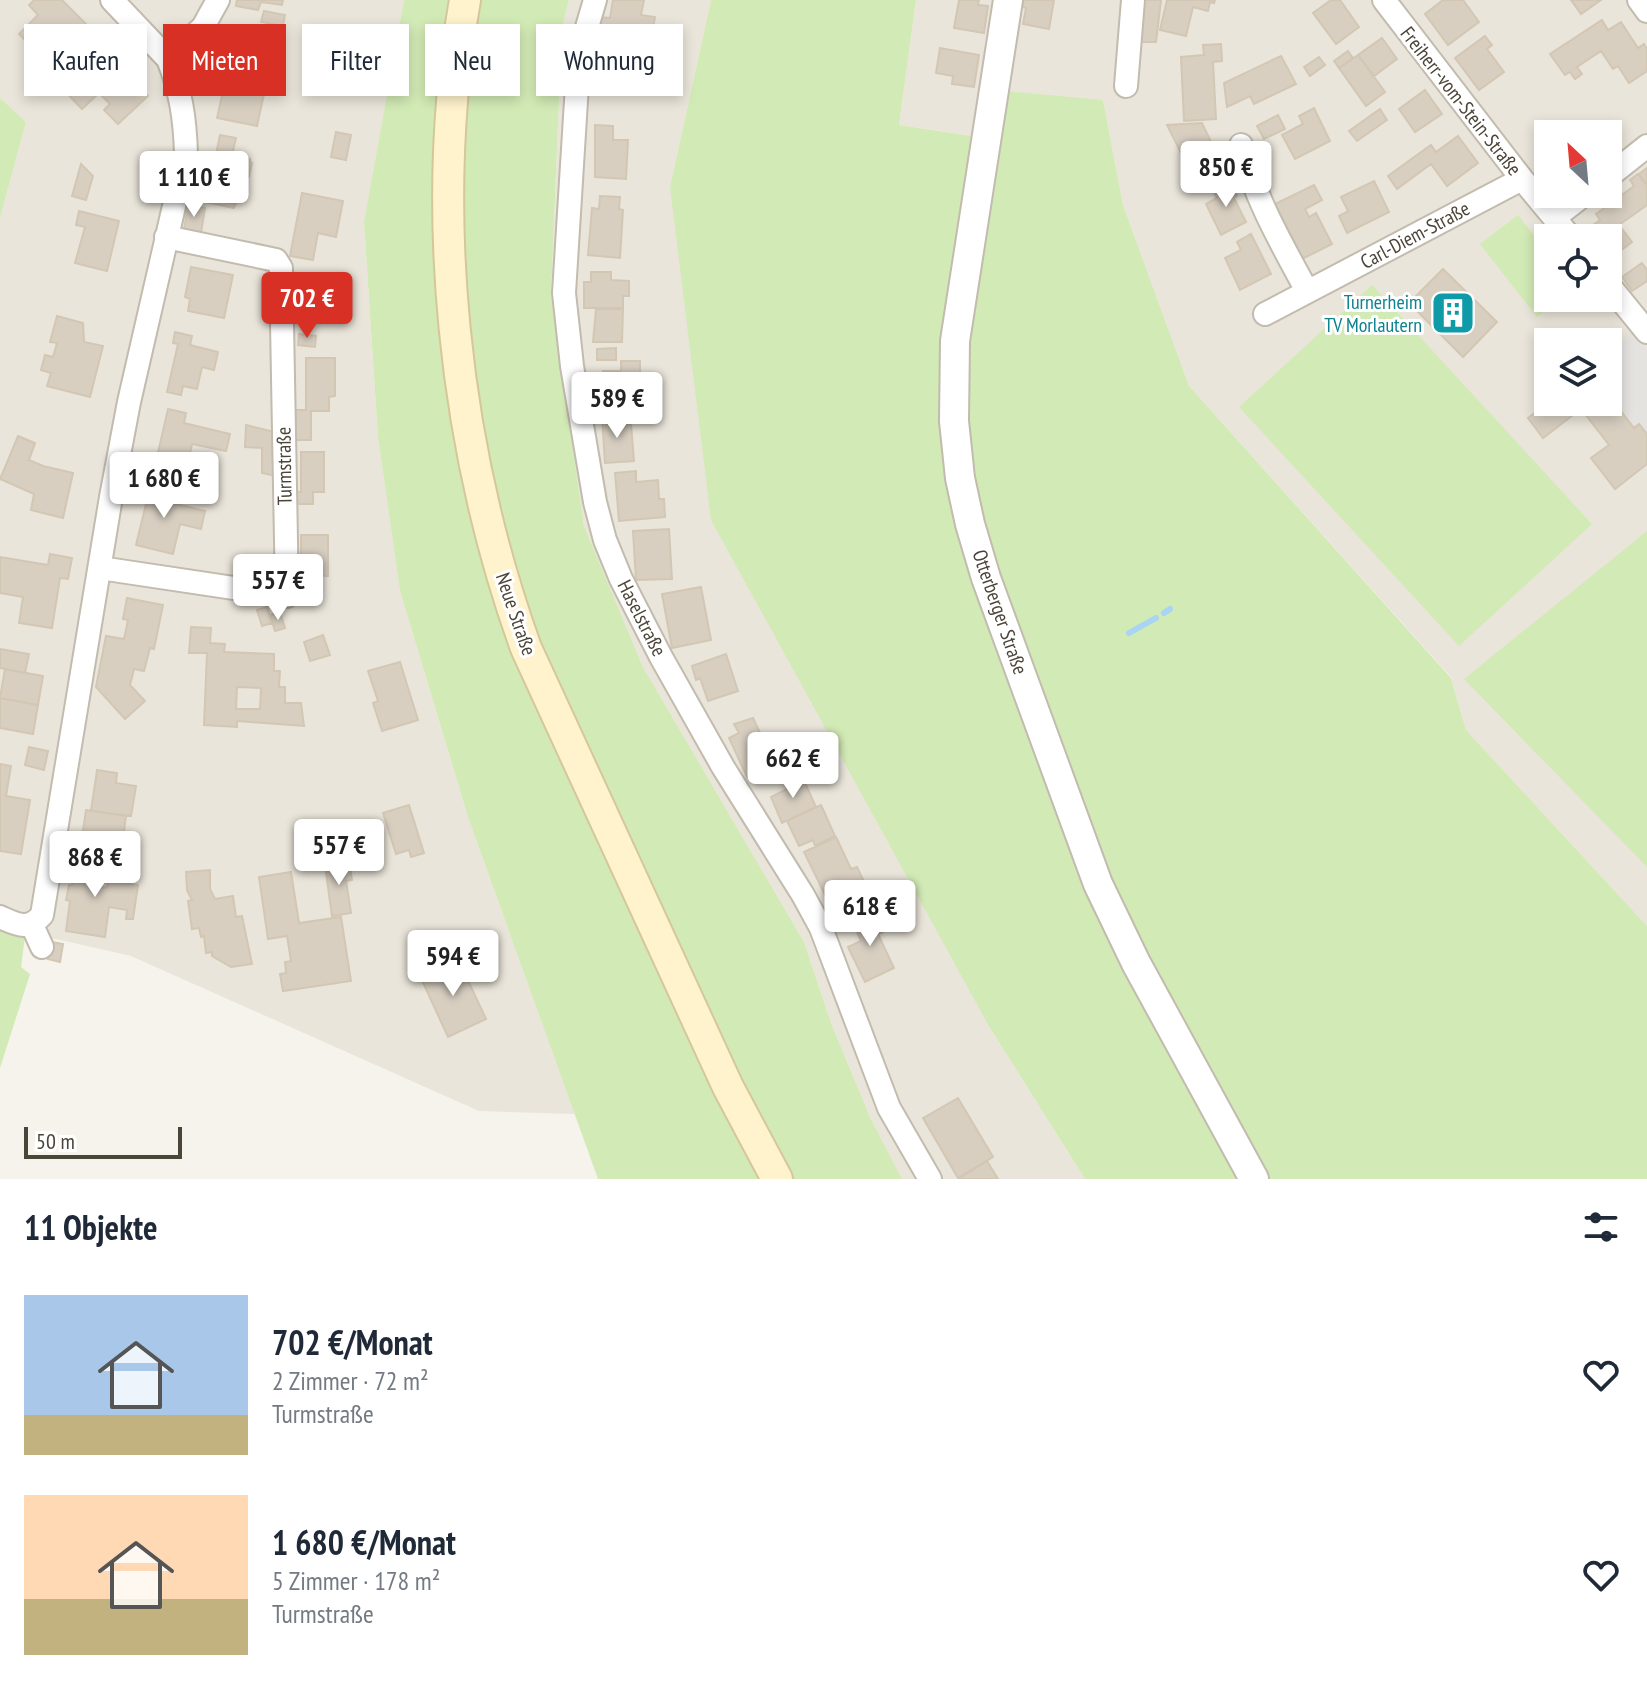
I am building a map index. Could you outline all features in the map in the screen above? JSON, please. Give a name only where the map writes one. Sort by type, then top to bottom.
[{"type":"main road","name":"Neue Straße","points":[[465,0],[453,93],[450,169],[454,321],[468,436],[492,538],[526,648],[728,1087],[777,1179]]},
{"type":"street","points":[[112,0],[163,54]]},
{"type":"street","points":[[205,24],[218,0]]},
{"type":"street","name":"Haselstraße","points":[[595,0],[585,34],[577,85],[564,293],[577,396],[595,502],[605,540],[621,579],[661,657],[723,767],[821,928],[889,1108],[930,1179]]},
{"type":"street","name":"Otterberger Straße","points":[[1008,0],[955,341],[954,421],[966,509],[986,578],[1098,884],[1136,963],[1254,1179]]},
{"type":"street","points":[[1126,86],[1133,0]]},
{"type":"street","name":"Freiherr-vom-Stein-Straße","points":[[1384,0],[1559,224]]},
{"type":"street","points":[[1639,0],[1647,11]]},
{"type":"street","points":[[0,917],[19,926],[32,925],[42,915],[129,402],[186,154],[180,96]]},
{"type":"street","points":[[1241,145],[1251,181],[1270,225],[1307,291]]},
{"type":"street","points":[[1622,166],[1647,146]]},
{"type":"street","name":"Carl-Diem-Straße","points":[[1265,314],[1522,179]]},
{"type":"street","points":[[1554,218],[1567,208]]},
{"type":"street","name":"Turmstraße","points":[[100,568],[287,596],[281,268],[276,260],[166,237]]},
{"type":"street","points":[[1622,301],[1647,332]]},
{"type":"street","points":[[32,925],[42,947]]},
{"type":"shaded area","points":[[0,0],[404,0],[400,24],[302,24],[302,96],[387,96],[364,223],[378,437],[400,591],[468,817],[575,1114],[479,1111],[131,956],[56,939],[25,936],[0,925],[0,218],[26,122],[0,98]]},
{"type":"shaded area","points":[[569,0],[711,0],[670,187],[990,1028],[1085,1179],[902,1179],[870,1117],[831,1023],[804,942],[643,667],[584,526],[551,295],[559,96],[683,96],[683,24],[563,24]]},
{"type":"shaded area","points":[[916,0],[1647,0],[1647,926],[1466,730],[1451,677],[1189,386],[1123,205],[1103,100],[986,138],[899,125]]},
{"type":"shaded area","points":[[1633,333],[1647,351],[1647,432],[1639,423],[1634,426],[1622,411],[1622,341]]},
{"type":"green space","points":[[404,0],[569,0],[563,24],[536,24],[536,96],[559,96],[551,295],[584,526],[643,667],[804,942],[831,1023],[870,1117],[902,1179],[598,1179],[468,817],[400,591],[378,437],[364,222],[387,96],[409,96],[409,24],[400,24]]},
{"type":"green space","points":[[711,0],[916,0],[899,125],[985,138],[994,90],[1103,100],[1123,205],[1189,386],[1451,678],[1466,730],[1647,926],[1647,1179],[1085,1179],[990,1028],[711,520],[670,187]]},
{"type":"green space","points":[[0,98],[26,122],[0,218]]},
{"type":"green space","points":[[1518,215],[1534,235],[1534,312],[1543,312],[1537,317],[1480,244]]},
{"type":"green space","points":[[1372,285],[1592,524],[1459,646],[1239,407]]},
{"type":"green space","points":[[1647,531],[1647,867],[1464,679]]},
{"type":"green space","points":[[0,925],[25,936],[21,967],[30,974],[0,1068]]},
{"type":"building","points":[[34,0],[62,0],[86,24],[29,24],[38,15],[29,5]]},
{"type":"building","points":[[237,0],[283,0],[282,5],[261,2],[258,10],[236,6]]},
{"type":"building","points":[[613,0],[644,0],[641,15],[655,17],[654,24],[600,24],[601,17],[610,18]]},
{"type":"building","points":[[959,0],[979,0],[978,5],[988,6],[984,33],[954,28]]},
{"type":"building","points":[[1023,0],[1054,0],[1049,29],[1023,24],[1026,8],[1022,7]]},
{"type":"building","points":[[1143,0],[1161,0],[1156,42],[1140,42]]},
{"type":"building","points":[[1167,0],[1215,0],[1214,3],[1210,2],[1208,11],[1193,7],[1186,36],[1160,30]]},
{"type":"building","points":[[1331,0],[1340,0],[1359,27],[1336,44],[1313,13]]},
{"type":"building","points":[[1443,0],[1463,0],[1479,22],[1448,45],[1425,14]]},
{"type":"building","points":[[1571,0],[1601,0],[1581,14]]},
{"type":"building","points":[[264,11],[285,15],[283,24],[261,22]]},
{"type":"building","points":[[1602,20],[1608,30],[1621,22],[1638,48],[1644,44],[1647,49],[1647,71],[1629,83],[1618,66],[1613,69],[1601,51],[1577,67],[1582,74],[1575,79],[1570,72],[1565,75],[1550,54]]},
{"type":"building","points":[[1485,36],[1492,45],[1487,49],[1504,72],[1479,90],[1455,58]]},
{"type":"building","points":[[1382,38],[1397,59],[1374,76],[1358,55]]},
{"type":"building","points":[[1221,44],[1222,61],[1213,62],[1216,119],[1184,121],[1181,57],[1204,55],[1203,45]]},
{"type":"building","points":[[940,48],[979,55],[974,87],[952,84],[953,76],[936,73]]},
{"type":"building","points":[[1348,51],[1353,58],[1339,68],[1334,61]]},
{"type":"building","points":[[1358,55],[1385,92],[1366,106],[1339,68]]},
{"type":"building","points":[[1281,56],[1296,84],[1254,104],[1250,96],[1227,107],[1224,83]]},
{"type":"building","points":[[1319,57],[1325,65],[1310,76],[1304,67]]},
{"type":"building","points":[[1425,90],[1442,114],[1415,132],[1399,109]]},
{"type":"building","points":[[70,96],[96,96],[82,109]]},
{"type":"building","points":[[102,96],[148,96],[118,124],[104,110],[110,104]]},
{"type":"building","points":[[222,96],[264,96],[257,126],[217,118]]},
{"type":"building","points":[[1314,108],[1330,141],[1295,159],[1282,135],[1303,124],[1299,116]]},
{"type":"building","points":[[1380,109],[1387,120],[1357,141],[1349,131]]},
{"type":"building","points":[[1278,115],[1285,129],[1264,139],[1257,126]]},
{"type":"building","points":[[1202,123],[1220,161],[1227,158],[1237,179],[1226,183],[1216,163],[1192,175],[1167,125]]},
{"type":"building","points":[[595,125],[613,126],[613,140],[628,140],[626,179],[595,177]]},
{"type":"building","points":[[336,132],[351,135],[346,160],[331,157]]},
{"type":"building","points":[[220,135],[236,138],[232,155],[250,159],[252,163],[249,177],[244,178],[234,208],[206,202]]},
{"type":"building","points":[[1458,136],[1478,163],[1447,186],[1431,164],[1397,189],[1388,176],[1431,145],[1436,152]]},
{"type":"building","points":[[81,164],[93,176],[86,200],[72,196]]},
{"type":"building","points":[[1647,168],[1647,185],[1639,174]]},
{"type":"building","points":[[1638,174],[1647,186],[1647,205],[1620,224],[1595,224],[1600,220],[1596,214],[1604,208],[1622,208],[1622,195],[1634,186],[1630,180]]},
{"type":"building","points":[[1374,181],[1389,212],[1347,233],[1339,216],[1348,211],[1341,197]]},
{"type":"building","points":[[1230,183],[1246,222],[1221,235],[1206,204],[1217,198],[1213,189]]},
{"type":"building","points":[[1314,185],[1322,200],[1305,209],[1309,217],[1316,213],[1332,244],[1300,260],[1273,205]]},
{"type":"building","points":[[302,193],[343,201],[336,237],[318,233],[313,260],[290,256]]},
{"type":"building","points":[[600,196],[620,197],[619,209],[623,210],[620,258],[588,255],[592,208],[599,209]]},
{"type":"building","points":[[188,205],[205,208],[201,233],[184,230]]},
{"type":"building","points":[[79,211],[119,221],[107,271],[75,263],[85,227],[76,225]]},
{"type":"building","points":[[1622,229],[1632,242],[1622,250]]},
{"type":"building","points":[[1251,234],[1271,274],[1240,290],[1225,258],[1241,250],[1237,242]]},
{"type":"building","points":[[1642,263],[1647,270],[1647,281],[1632,291],[1622,277]]},
{"type":"building","points":[[191,267],[233,275],[224,318],[188,311],[190,299],[185,297]]},
{"type":"building","name":"Turnerheim TV Morlautern","points":[[1443,269],[1497,322],[1463,357],[1409,303]]},
{"type":"building","points":[[591,272],[611,272],[611,280],[629,281],[629,296],[623,296],[623,308],[584,308],[584,282],[591,282]]},
{"type":"building","points":[[296,277],[328,277],[328,289],[322,289],[323,310],[297,311]]},
{"type":"building","points":[[596,309],[623,309],[622,342],[593,342]]},
{"type":"building","points":[[57,316],[83,323],[84,342],[103,346],[90,397],[47,386],[51,373],[41,370],[45,355],[53,357],[57,343],[50,342]]},
{"type":"building","points":[[175,332],[192,336],[190,345],[218,352],[214,370],[202,367],[197,389],[183,386],[181,395],[167,392],[178,344],[173,343]]},
{"type":"building","points":[[299,334],[316,336],[315,347],[298,345]]},
{"type":"building","points":[[616,348],[616,360],[597,360],[597,349]]},
{"type":"building","points":[[306,358],[335,358],[335,396],[329,397],[329,411],[311,411],[311,440],[294,440],[294,410],[306,410]]},
{"type":"building","points":[[621,361],[640,361],[640,404],[604,404],[603,371],[621,371]]},
{"type":"building","points":[[168,409],[186,413],[184,423],[230,434],[226,451],[192,444],[185,477],[154,470]]},
{"type":"building","points":[[1622,412],[1634,428],[1639,424],[1647,434],[1647,464],[1615,489],[1591,458],[1609,445],[1586,416],[1622,416]]},
{"type":"building","points":[[1534,413],[1534,416],[1572,416],[1543,438],[1528,418]]},
{"type":"building","points":[[622,414],[622,425],[631,424],[634,461],[605,463],[602,415]]},
{"type":"building","points":[[246,425],[275,432],[276,476],[262,473],[262,448],[245,447]]},
{"type":"building","points":[[18,436],[35,443],[29,460],[73,473],[63,518],[31,510],[34,494],[0,479]]},
{"type":"building","points":[[301,452],[324,452],[324,492],[313,492],[313,504],[295,504],[295,492],[301,492]]},
{"type":"building","points":[[636,471],[636,482],[658,480],[659,499],[664,499],[665,517],[619,521],[615,473]]},
{"type":"building","points":[[146,481],[163,485],[160,500],[205,511],[201,529],[180,524],[173,554],[136,545],[147,500],[142,498]]},
{"type":"building","points":[[669,529],[672,579],[636,580],[633,531]]},
{"type":"building","points":[[301,535],[328,535],[328,576],[301,575]]},
{"type":"building","points":[[50,554],[72,558],[68,579],[60,578],[52,628],[19,623],[23,597],[0,593],[0,557],[48,565]]},
{"type":"building","points":[[701,587],[711,640],[672,648],[662,594]]},
{"type":"building","points":[[127,598],[163,605],[154,649],[150,648],[144,671],[134,669],[130,685],[145,701],[125,719],[96,687],[106,636],[124,639],[128,620],[123,619]]},
{"type":"building","points":[[267,607],[272,623],[262,626],[257,610]]},
{"type":"building","points":[[280,612],[285,628],[275,631],[270,615]]},
{"type":"building","points":[[191,627],[211,628],[210,643],[225,644],[224,652],[274,654],[274,671],[280,671],[279,687],[285,687],[285,703],[301,703],[304,726],[237,721],[237,727],[204,725],[207,653],[189,653]],"holes":[[[237,687],[261,688],[260,709],[236,709]]]},
{"type":"building","points":[[323,635],[330,655],[310,661],[304,642]]},
{"type":"building","points":[[0,649],[29,654],[25,673],[0,668]]},
{"type":"building","points":[[726,654],[738,691],[708,701],[692,666]]},
{"type":"building","points":[[400,662],[418,720],[382,731],[373,703],[378,701],[368,671]]},
{"type":"building","points":[[5,669],[43,676],[38,705],[0,698]]},
{"type":"building","points":[[0,698],[38,705],[33,734],[0,728]]},
{"type":"building","points":[[753,718],[775,764],[747,777],[729,738],[739,733],[734,724]]},
{"type":"building","points":[[29,747],[48,751],[44,770],[25,765]]},
{"type":"building","points":[[0,764],[11,766],[6,796],[30,800],[21,854],[0,851]]},
{"type":"building","points":[[97,770],[117,773],[116,783],[136,786],[131,816],[91,811]]},
{"type":"building","points":[[801,774],[816,807],[782,823],[771,797],[787,789],[784,782]]},
{"type":"building","points":[[409,805],[424,853],[411,857],[409,850],[396,854],[383,813]]},
{"type":"building","points":[[821,805],[835,836],[815,846],[813,840],[799,846],[787,821]]},
{"type":"building","points":[[86,810],[126,816],[122,846],[99,843],[98,854],[80,851]]},
{"type":"building","points":[[836,837],[851,869],[857,867],[865,884],[828,901],[804,852]]},
{"type":"building","points":[[77,851],[98,854],[93,886],[107,888],[108,881],[138,885],[133,919],[126,919],[127,910],[109,907],[105,937],[66,931],[70,901],[66,900],[69,885],[72,885]]},
{"type":"building","points":[[349,861],[352,880],[346,881],[351,913],[332,916],[325,865]]},
{"type":"building","points":[[210,870],[210,889],[215,899],[233,896],[236,917],[242,916],[252,964],[231,967],[212,956],[212,952],[206,953],[204,936],[201,937],[199,928],[192,929],[188,901],[192,900],[187,890],[186,872]]},
{"type":"building","points":[[291,872],[299,923],[341,917],[351,981],[283,991],[280,974],[286,973],[285,962],[291,961],[287,936],[268,939],[259,877]]},
{"type":"building","points":[[876,911],[885,931],[878,934],[894,968],[865,982],[848,947],[861,941],[853,923]]},
{"type":"building","points":[[52,942],[63,944],[60,962],[48,959]]},
{"type":"building","points":[[458,959],[486,1019],[448,1037],[420,976]]},
{"type":"building","points":[[958,1098],[993,1157],[958,1178],[923,1118]]},
{"type":"building","points":[[987,1161],[998,1179],[958,1179]]},
{"type":"waterway","points":[[1164,613],[1170,609]]},
{"type":"waterway","points":[[1129,633],[1156,618]]},
{"type":"place","name":"Turnerheim TV Morlautern","points":[[1453,313]]}]
